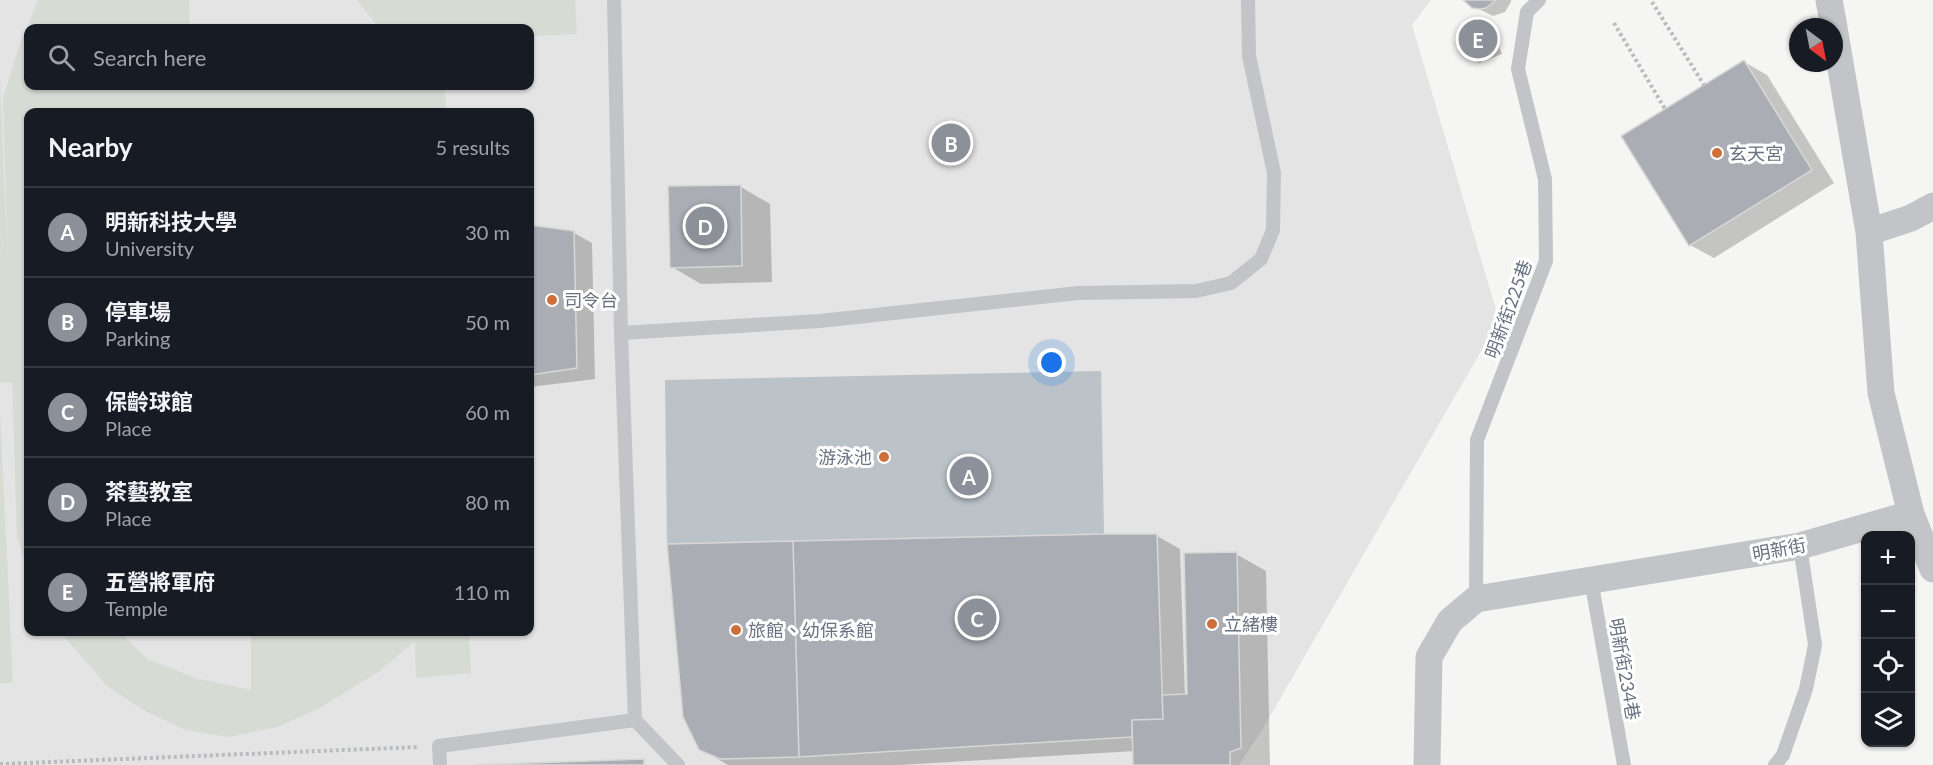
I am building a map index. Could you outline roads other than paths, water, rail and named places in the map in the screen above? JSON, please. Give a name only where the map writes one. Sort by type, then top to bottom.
[{"type":"street","points":[[1829,0],[1832,18]]},
{"type":"street","points":[[1842,72],[1869,232],[1881,393],[1933,568]]},
{"type":"street","points":[[1869,232],[1911,218],[1933,206]]},
{"type":"street","name":"明新街","points":[[1476,599],[1800,546],[1920,523]]},
{"type":"street","points":[[1427,765],[1428,657],[1450,621],[1476,599]]},
{"type":"lane","points":[[614,0],[621,333],[635,720],[678,765]]},
{"type":"lane","points":[[621,333],[820,321],[1078,294],[1196,291],[1231,283],[1261,259],[1273,230],[1274,173],[1250,56],[1248,0]]},
{"type":"lane","name":"明新街225巷","points":[[1476,599],[1477,440],[1545,261],[1545,179],[1518,69],[1527,12],[1539,0]]},
{"type":"lane","points":[[1775,765],[1783,755],[1806,689],[1815,645],[1800,546]]},
{"type":"lane","name":"明新街234巷","points":[[1592,579],[1624,765]]},
{"type":"lane","points":[[440,765],[439,746],[635,720]]},
{"type":"place","name":"五營將軍府","points":[[1478,39]]},
{"type":"place","name":"停車場","points":[[951,143]]},
{"type":"place","name":"玄天宮","points":[[1717,153]]},
{"type":"place","name":"茶藝教室","points":[[705,226]]},
{"type":"place","name":"司令台","points":[[552,300]]},
{"type":"place","name":"游泳池","points":[[884,457]]},
{"type":"place","name":"明新科技大學","points":[[969,476]]},
{"type":"place","name":"保齡球館","points":[[977,618]]},
{"type":"place","name":"立緒樓","points":[[1212,624]]},
{"type":"place","name":"旅館、幼保系館","points":[[736,630]]}]
